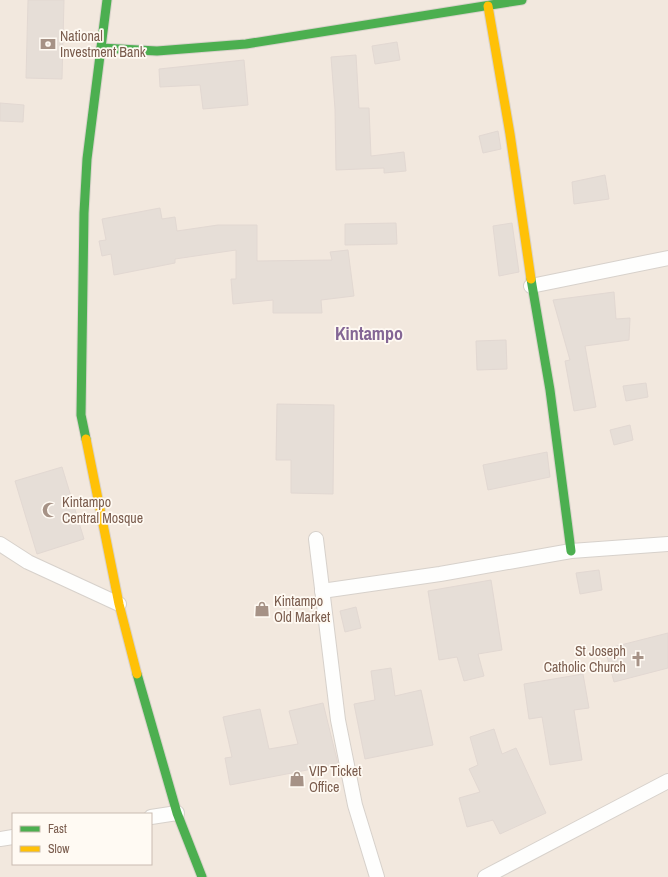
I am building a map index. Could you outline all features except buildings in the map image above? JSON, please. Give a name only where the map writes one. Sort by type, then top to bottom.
[{"type":"street","points":[[107,0],[87,159],[84,213],[81,416],[118,604],[177,813],[202,877]]},
{"type":"street","points":[[101,48],[157,51],[246,44],[522,0]]},
{"type":"street","points":[[488,6],[510,134],[531,286],[550,390],[571,551]]},
{"type":"street","points":[[531,286],[668,258]]},
{"type":"street","points":[[316,539],[338,720],[355,805],[377,877]]},
{"type":"street","points":[[0,544],[28,562],[118,604]]},
{"type":"street","points":[[322,591],[440,574],[571,551],[668,544]]},
{"type":"street","points":[[485,877],[668,781]]},
{"type":"street","points":[[152,817],[177,813]]},
{"type":"street","points":[[0,839],[12,837]]},
{"type":"shaded area","points":[[0,0],[668,0],[668,877],[0,877]]},
{"type":"traffic: fast","points":[[86,439],[81,415],[84,213],[87,159],[107,0]]},
{"type":"traffic: fast","points":[[101,48],[157,51],[246,44],[522,0]]},
{"type":"traffic: fast","points":[[531,279],[550,390],[571,551]]},
{"type":"traffic: fast","points":[[137,674],[177,813],[202,877]]},
{"type":"traffic: slow","points":[[488,6],[510,134],[531,279]]},
{"type":"traffic: slow","points":[[86,439],[119,604],[137,674]]},
{"type":"place","name":"National Investment Bank","points":[[48,44]]},
{"type":"place","name":"Kintampo Central Mosque","points":[[50,510]]},
{"type":"place","name":"Kintampo Old Market","points":[[262,609]]},
{"type":"place","name":"St Joseph Catholic Church","points":[[638,659]]},
{"type":"place","name":"VIP Ticket Office","points":[[297,779]]},
{"type":"district","name":"Kintampo","points":[[369,334]]}]
